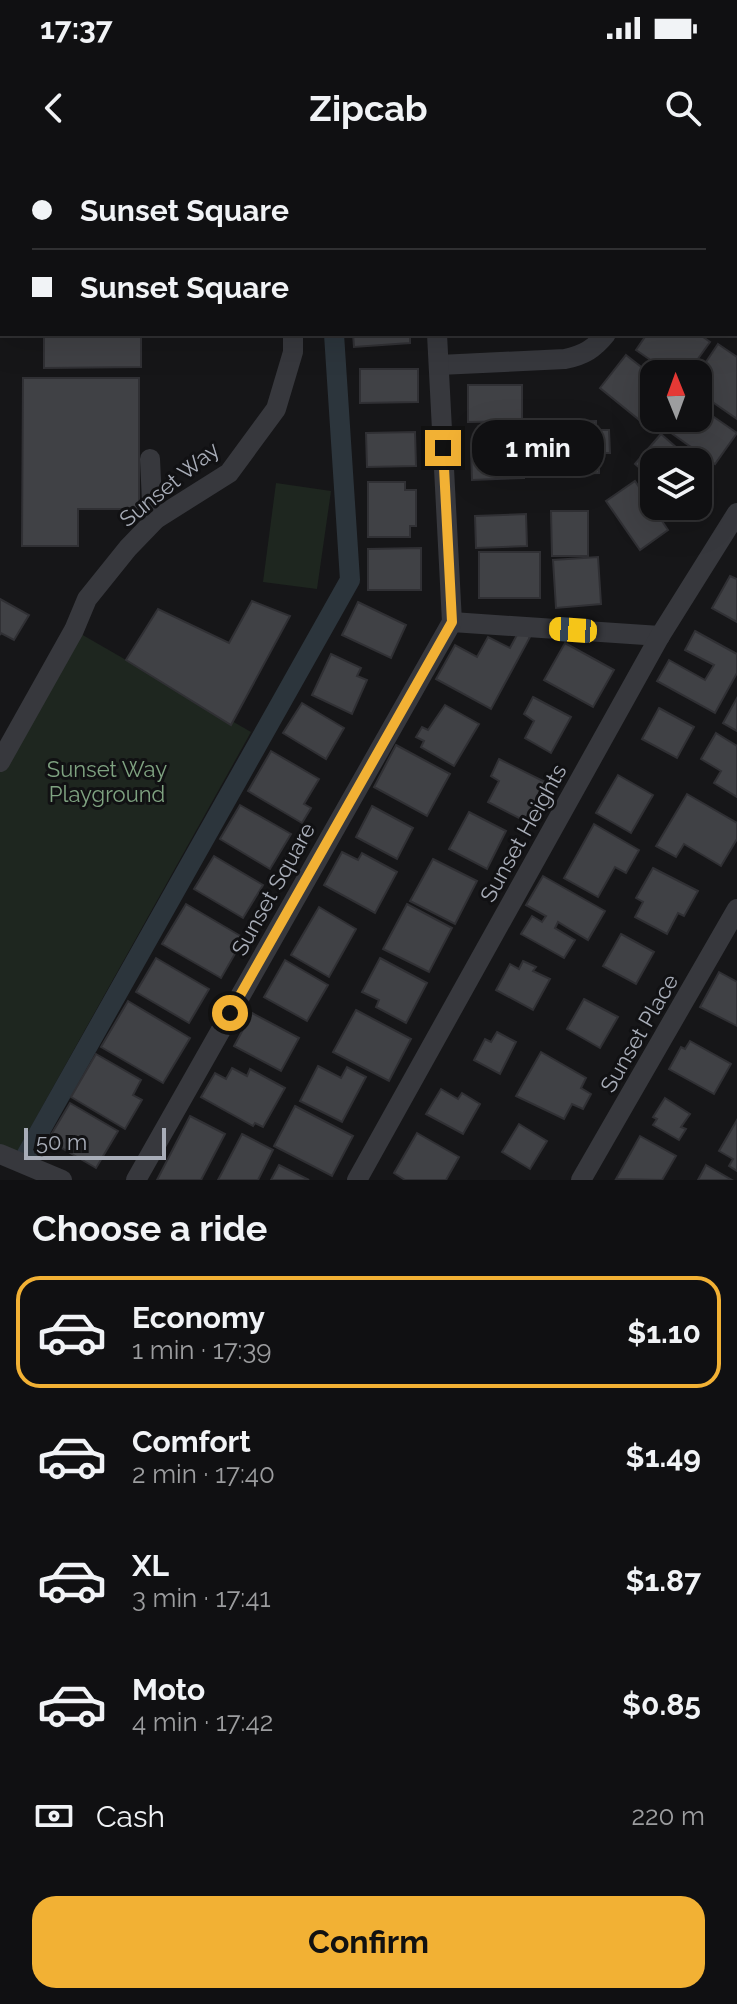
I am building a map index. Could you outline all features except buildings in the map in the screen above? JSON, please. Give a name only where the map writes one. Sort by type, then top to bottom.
[{"type":"street","name":"Sunset Way","points":[[3,751],[74,630],[87,599],[156,519],[229,473],[276,409],[293,352],[293,336]]},
{"type":"street","points":[[437,336],[452,622],[660,636]]},
{"type":"street","points":[[439,365],[565,359],[582,356],[604,336]]},
{"type":"street","points":[[150,459],[156,519]]},
{"type":"street","name":"Sunset Heights","points":[[357,1180],[660,636],[737,513]]},
{"type":"street","name":"Sunset Square","points":[[136,1180],[452,622]]},
{"type":"street","name":"Sunset Place","points":[[581,1180],[737,909]]},
{"type":"street","points":[[0,1154],[62,1180]]},
{"type":"green space","points":[[276,483],[331,491],[317,589],[263,582]]},
{"type":"green space","name":"Sunset Way Playground","points":[[74,630],[251,732],[13,1159],[0,1154],[0,762]]},
{"type":"waterway","points":[[27,1154],[350,580],[334,336]]},
{"type":"route","points":[[230,1013],[452,622],[443,448]]}]
